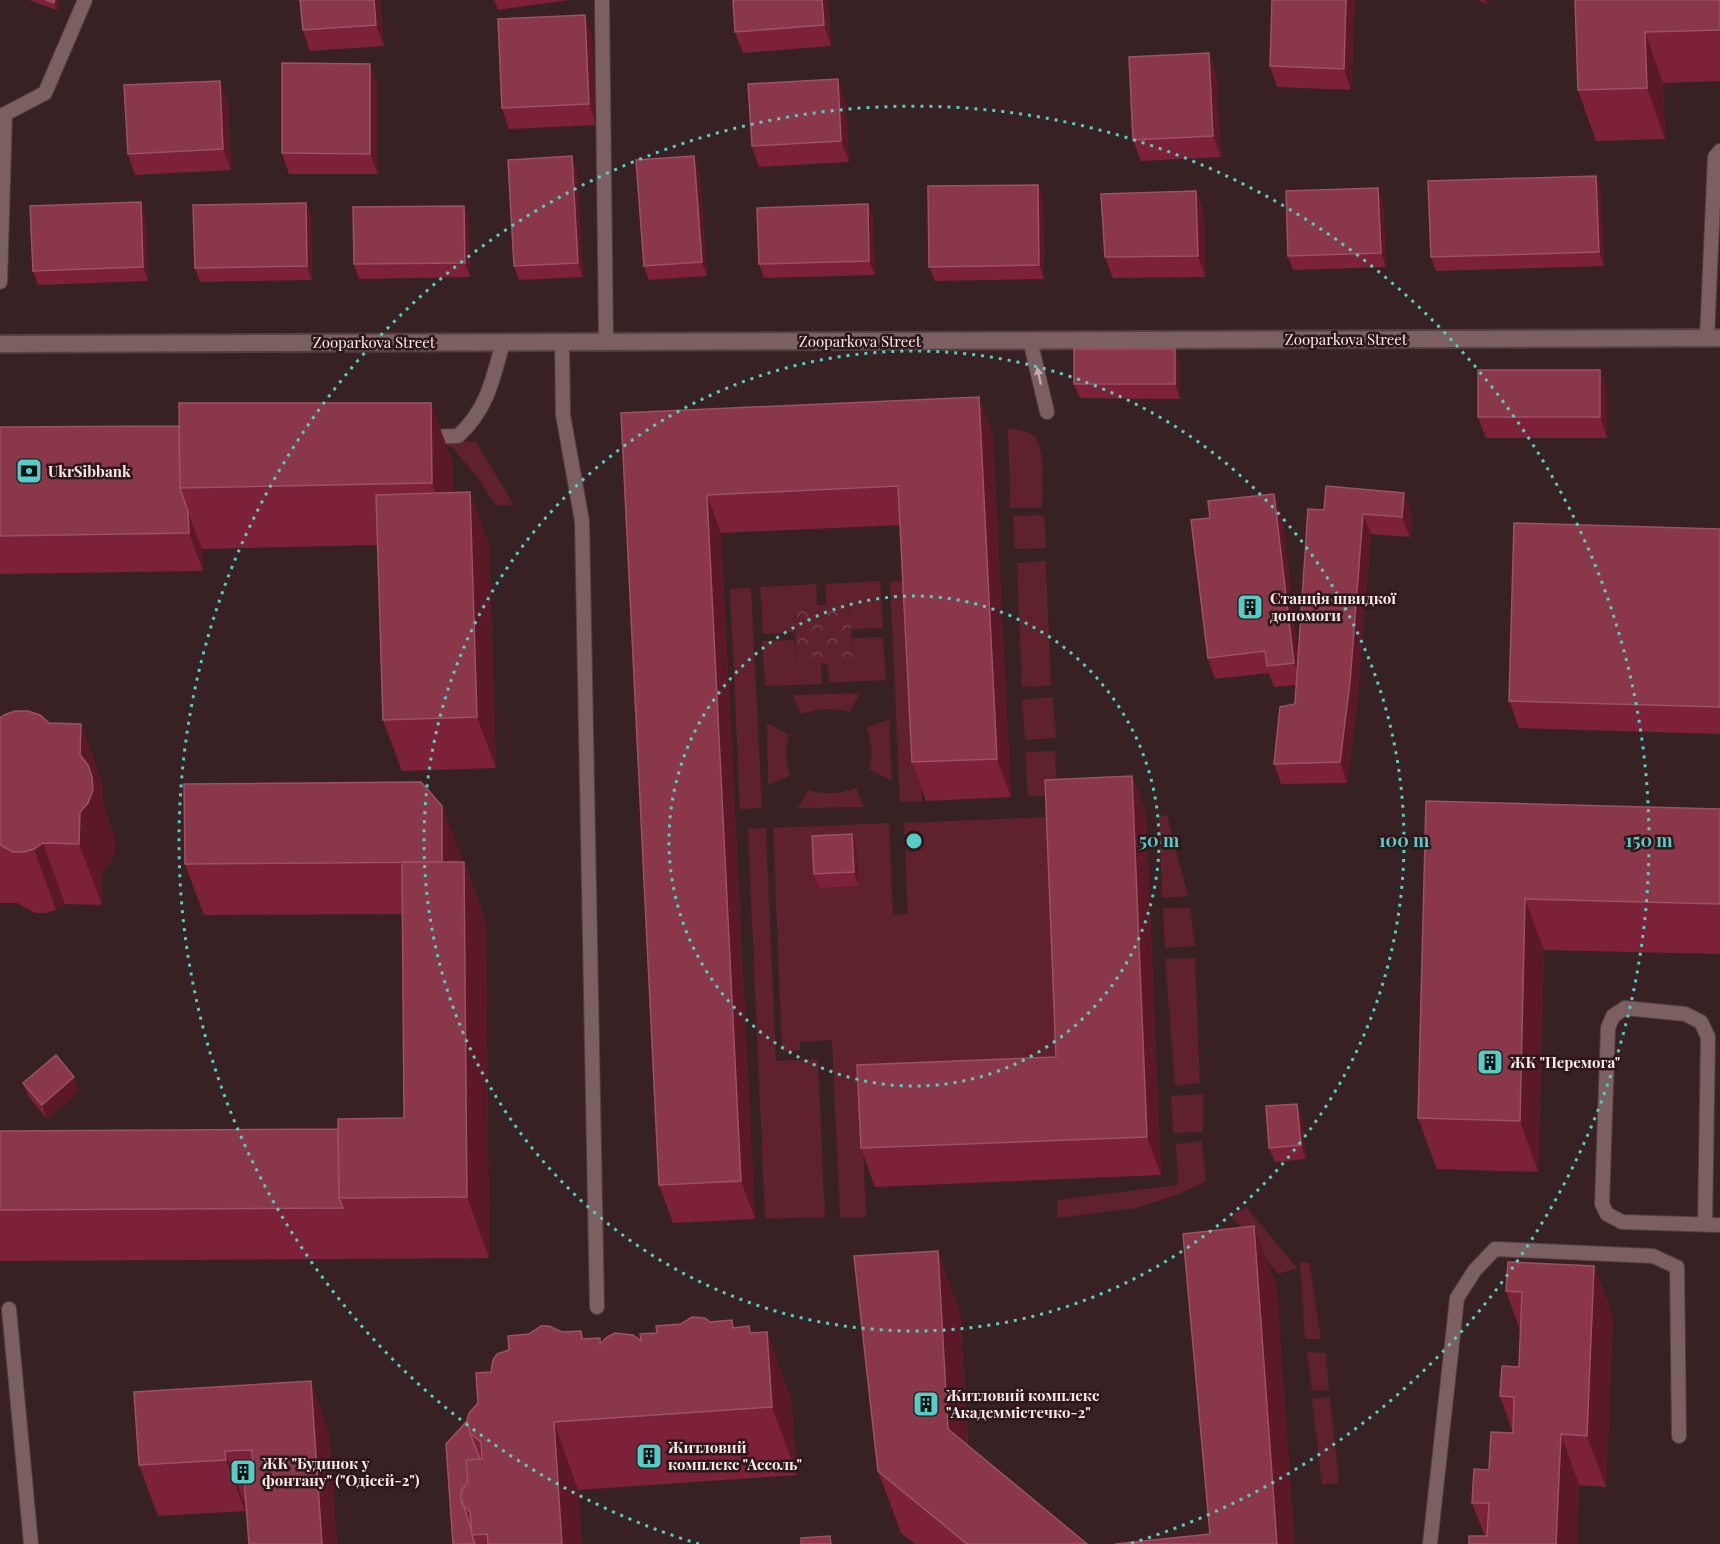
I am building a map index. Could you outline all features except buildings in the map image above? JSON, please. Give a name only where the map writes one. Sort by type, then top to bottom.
[{"type":"street","name":"Zooparkova Street","points":[[0,344],[1714,338]]},
{"type":"lane","points":[[0,282],[2,113],[45,93],[85,0]]},
{"type":"lane","points":[[602,0],[606,342]]},
{"type":"lane","points":[[1714,338],[1715,157],[1720,151]]},
{"type":"lane","points":[[1030,340],[1047,412]]},
{"type":"lane","points":[[411,437],[458,436],[471,424],[489,395],[503,342]]},
{"type":"lane","points":[[561,342],[563,415],[582,521],[597,1306]]},
{"type":"lane","points":[[1705,1225],[1708,1037],[1701,1022],[1685,1014],[1624,1008],[1613,1016],[1608,1028],[1602,1204],[1607,1214],[1622,1222],[1705,1225],[1720,1225]]},
{"type":"lane","points":[[1430,1544],[1457,1298],[1475,1270],[1495,1249],[1653,1256],[1677,1267],[1679,1436]]},
{"type":"lane","points":[[9,1309],[31,1544]]},
{"type":"green space","points":[[1008,428],[1029,433],[1038,443],[1043,471],[1042,508],[1010,508]]},
{"type":"green space","points":[[438,441],[476,442],[514,505],[495,505],[478,478],[453,448]]},
{"type":"green space","points":[[1044,515],[1046,548],[1015,549],[1013,516]]},
{"type":"green space","points":[[1046,561],[1051,686],[1022,687],[1017,563]]},
{"type":"green space","points":[[880,581],[883,628],[851,629],[850,604],[826,605],[825,584]]},
{"type":"green space","points":[[911,581],[922,801],[900,802],[890,582]]},
{"type":"green space","points":[[816,584],[817,606],[794,607],[795,632],[763,634],[760,587]]},
{"type":"green space","points":[[751,588],[762,808],[740,809],[730,589]]},
{"type":"green space","points":[[850,604],[853,662],[797,665],[794,606]]},
{"type":"green space","points":[[883,637],[886,680],[829,683],[828,663],[853,662],[852,638]]},
{"type":"green space","points":[[795,640],[797,664],[821,663],[822,684],[765,686],[762,641]]},
{"type":"green space","points":[[860,693],[850,712],[826,709],[801,714],[793,695]]},
{"type":"green space","points":[[1053,697],[1056,738],[1025,740],[1022,700]]},
{"type":"green space","points":[[889,719],[892,781],[869,769],[871,748],[867,728]]},
{"type":"green space","points":[[767,723],[789,735],[786,756],[790,776],[768,785]]},
{"type":"green space","points":[[1055,751],[1057,795],[1028,797],[1025,752]]},
{"type":"green space","points":[[856,788],[864,807],[798,808],[808,790],[832,793]]},
{"type":"green space","points":[[1167,815],[1188,896],[1162,898],[1159,816]]},
{"type":"green space","points":[[1049,817],[1060,1088],[861,1096],[866,1217],[840,1218],[832,1040],[800,1042],[800,1050],[782,1051],[773,828],[889,823],[893,915],[908,914],[904,823]]},
{"type":"green space","points":[[766,828],[776,1061],[818,1059],[825,1217],[765,1219],[748,829]]},
{"type":"green space","points":[[1163,908],[1190,908],[1195,946],[1165,948]]},
{"type":"green space","points":[[1195,958],[1200,1083],[1175,1086],[1165,959]]},
{"type":"green space","points":[[1203,1094],[1203,1132],[1173,1133],[1171,1096]]},
{"type":"green space","points":[[1202,1141],[1206,1181],[1179,1194],[1137,1208],[1057,1218],[1057,1200],[1178,1185],[1176,1144]]},
{"type":"green space","points":[[1246,1207],[1297,1268],[1278,1274],[1231,1216]]},
{"type":"green space","points":[[1309,1262],[1321,1339],[1305,1339],[1300,1263]]},
{"type":"green space","points":[[1307,1352],[1326,1353],[1329,1390],[1312,1391]]},
{"type":"green space","points":[[1330,1397],[1339,1483],[1322,1485],[1312,1399]]},
{"type":"place","name":"UkrSibbank","points":[[29,471]]},
{"type":"place","name":"Станція швидкої допомоги","points":[[1250,607]]},
{"type":"place","name":"ЖК \"Перемога\"","points":[[1490,1062]]},
{"type":"place","name":"Житловий комплекс \"Академмістечко-2\"","points":[[926,1404]]},
{"type":"place","name":"Житловий комплекс \"Ассоль\"","points":[[649,1456]]},
{"type":"place","name":"ЖК \"Будинок у фонтану\" (\"Одісей-2\")","points":[[243,1472]]}]
